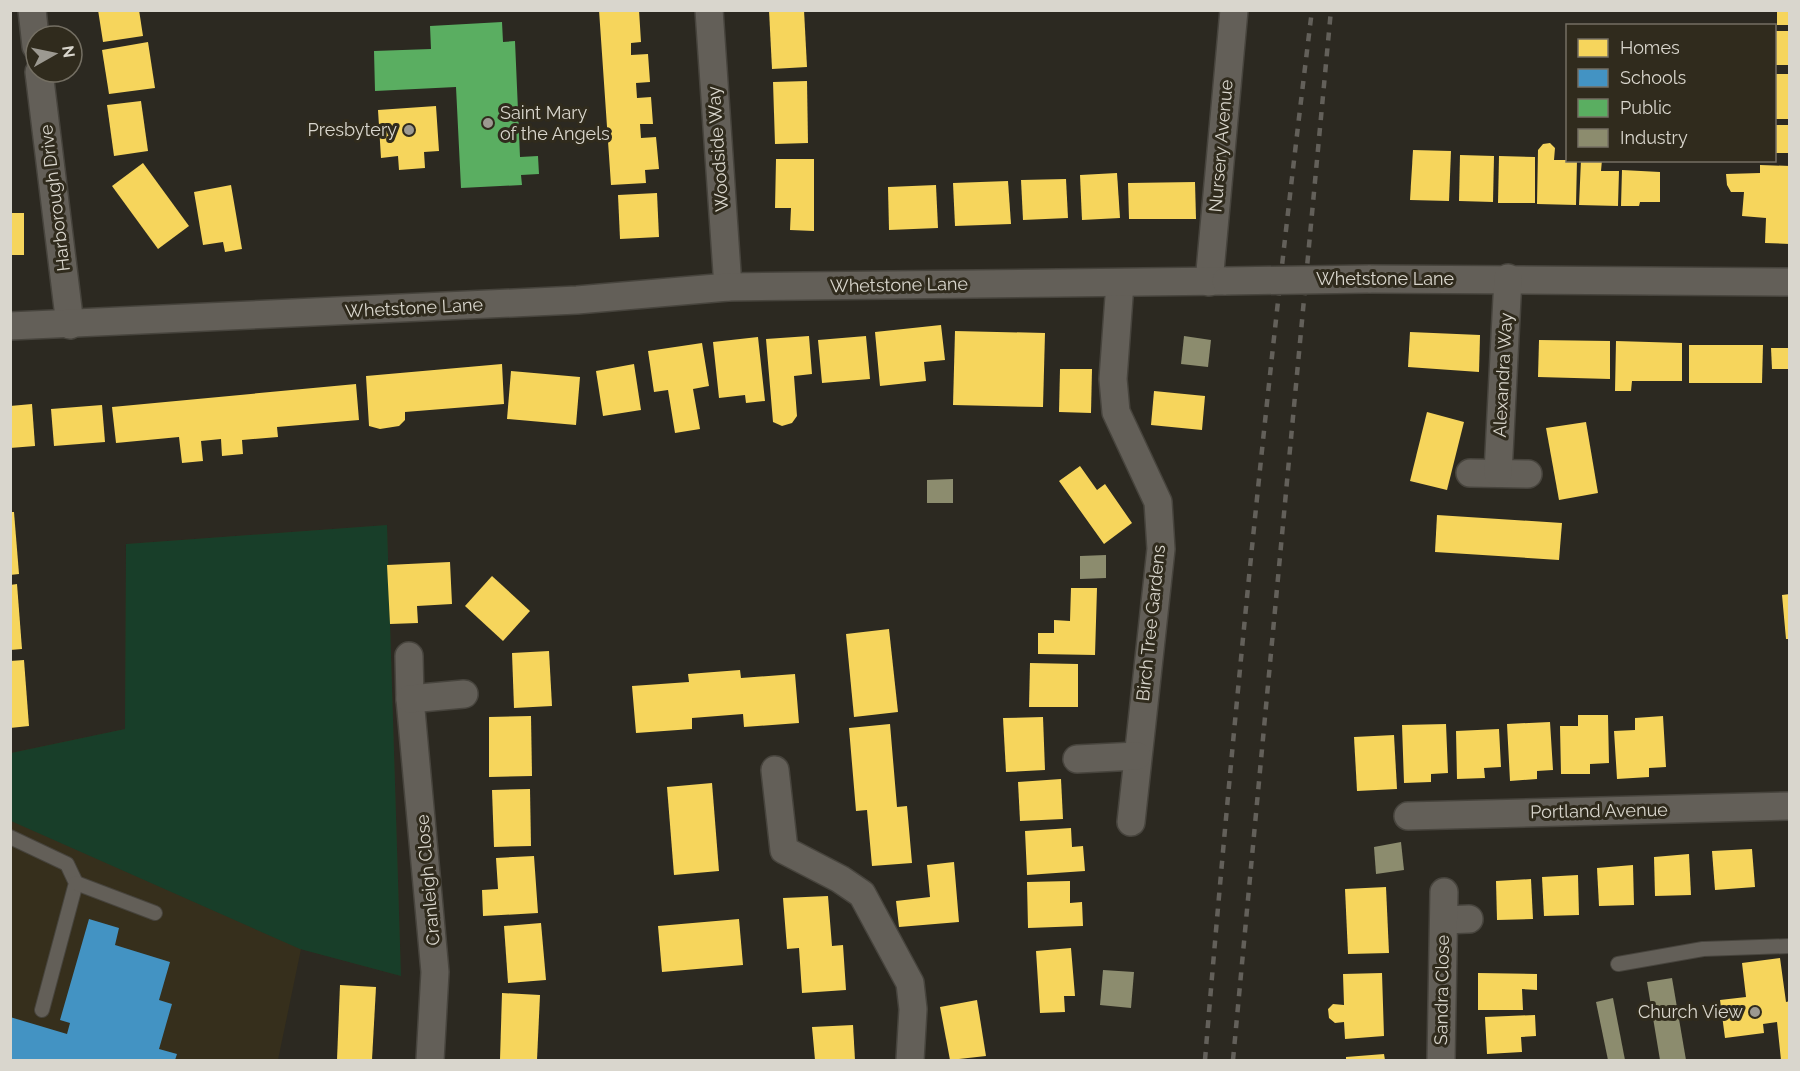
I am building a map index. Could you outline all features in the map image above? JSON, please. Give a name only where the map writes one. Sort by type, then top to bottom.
[{"type":"street","name":"Woodside Way","points":[[709,10],[728,287]]},
{"type":"street","name":"Nursery Avenue","points":[[1217,281],[1234,10]]},
{"type":"street","name":"Harborough Drive","points":[[40,84],[70,325]]},
{"type":"street","name":"Whetstone Lane","points":[[10,326],[577,300],[728,287],[1508,278],[1790,282]]},
{"type":"street","name":"Alexandra Way","points":[[1498,472],[1508,278]]},
{"type":"street","name":"Birch Tree Gardens","points":[[1120,283],[1113,379],[1116,412],[1158,502],[1161,549],[1131,822]]},
{"type":"street","points":[[1470,472],[1528,474]]},
{"type":"street","name":"Cranleigh Close","points":[[409,656],[410,699],[435,972],[430,1060]]},
{"type":"street","points":[[410,699],[464,694]]},
{"type":"street","points":[[1077,759],[1137,756]]},
{"type":"street","points":[[775,770],[784,850],[840,879],[862,894],[910,983],[913,1009],[910,1060]]},
{"type":"street","name":"Portland Avenue","points":[[1408,816],[1790,806]]},
{"type":"street","name":"Sandra Close","points":[[1441,1060],[1457,920],[1444,892]]},
{"type":"lane","points":[[10,837],[67,864],[76,883],[42,1010]]},
{"type":"lane","points":[[76,883],[155,913]]},
{"type":"lane","points":[[1618,964],[1703,949],[1790,946]]},
{"type":"shaded area","points":[[387,525],[401,976],[301,949],[278,1060],[11,1060],[10,753],[125,729],[126,544]]},
{"type":"green space","points":[[387,525],[401,976],[300,949],[11,821],[11,753],[125,729],[126,544]]},
{"type":"building: Homes","points":[[98,10],[139,10],[143,36],[103,42]]},
{"type":"building: Homes","points":[[599,10],[639,10],[641,42],[631,43],[631,55],[648,54],[650,82],[636,83],[637,98],[651,97],[653,124],[640,124],[641,138],[656,137],[659,169],[645,170],[646,183],[611,185]]},
{"type":"building: Homes","points":[[769,10],[804,10],[807,67],[772,69]]},
{"type":"building: Homes","points":[[1777,10],[1790,10],[1790,25],[1777,25]]},
{"type":"building: Homes","points":[[1776,31],[1790,31],[1790,65],[1776,65]]},
{"type":"building: Homes","points":[[148,42],[155,88],[109,94],[102,50]]},
{"type":"building: Homes","points":[[1776,74],[1790,74],[1790,119],[1776,119]]},
{"type":"building: Homes","points":[[807,81],[808,143],[775,144],[773,82]]},
{"type":"building: Homes","points":[[141,101],[148,151],[114,156],[107,105]]},
{"type":"building: Homes","name":"Presbytery","points":[[436,106],[439,151],[424,152],[425,168],[399,170],[398,156],[381,158],[378,110]]},
{"type":"building: Homes","points":[[1776,125],[1790,125],[1790,153],[1776,153]]},
{"type":"building: Homes","points":[[1550,143],[1555,148],[1554,160],[1577,162],[1576,205],[1537,204],[1538,150],[1543,144]]},
{"type":"building: Homes","points":[[1413,150],[1451,151],[1449,201],[1410,200]]},
{"type":"building: Homes","points":[[1460,155],[1494,156],[1493,202],[1459,201]]},
{"type":"building: Homes","points":[[1499,156],[1535,157],[1535,203],[1498,203]]},
{"type":"building: Homes","points":[[776,159],[814,159],[814,231],[790,230],[791,208],[775,208]]},
{"type":"building: Homes","points":[[1581,162],[1602,162],[1601,171],[1619,171],[1618,206],[1579,205]]},
{"type":"building: Homes","points":[[143,163],[189,226],[158,249],[112,186]]},
{"type":"building: Homes","points":[[1760,165],[1790,166],[1790,244],[1765,243],[1766,218],[1742,216],[1744,192],[1731,192],[1727,185],[1726,174],[1760,173]]},
{"type":"building: Homes","points":[[1622,170],[1660,172],[1660,202],[1640,202],[1639,206],[1621,206]]},
{"type":"building: Homes","points":[[1117,173],[1120,218],[1082,220],[1080,175]]},
{"type":"building: Homes","points":[[1066,179],[1068,218],[1023,220],[1021,180]]},
{"type":"building: Homes","points":[[1008,181],[1011,224],[955,226],[953,183]]},
{"type":"building: Homes","points":[[1195,182],[1196,219],[1129,219],[1128,183]]},
{"type":"building: Homes","points":[[231,185],[242,249],[225,252],[223,242],[203,245],[194,192]]},
{"type":"building: Homes","points":[[936,185],[938,228],[889,230],[888,187]]},
{"type":"building: Homes","points":[[657,193],[659,237],[620,239],[618,195]]},
{"type":"building: Homes","points":[[10,213],[24,213],[24,255],[10,255]]},
{"type":"building: Homes","points":[[941,325],[945,360],[924,362],[926,381],[880,386],[875,332]]},
{"type":"building: Homes","points":[[955,331],[1045,333],[1043,407],[953,405]]},
{"type":"building: Homes","points":[[1410,332],[1480,335],[1479,372],[1408,367]]},
{"type":"building: Homes","points":[[809,336],[812,374],[794,376],[797,416],[792,423],[782,426],[773,422],[766,339]]},
{"type":"building: Homes","points":[[866,336],[870,379],[822,383],[818,340]]},
{"type":"building: Homes","points":[[758,337],[765,401],[746,403],[745,395],[719,398],[713,342]]},
{"type":"building: Homes","points":[[1539,340],[1610,341],[1610,379],[1538,377]]},
{"type":"building: Homes","points":[[1616,341],[1682,343],[1682,381],[1632,381],[1631,391],[1615,391]]},
{"type":"building: Homes","points":[[702,343],[709,386],[693,389],[700,429],[675,433],[668,390],[654,392],[648,351]]},
{"type":"building: Homes","points":[[1689,345],[1763,345],[1762,383],[1689,383]]},
{"type":"building: Homes","points":[[1771,348],[1790,348],[1790,369],[1772,369]]},
{"type":"building: Homes","points":[[502,364],[504,404],[405,412],[405,420],[399,426],[380,429],[369,426],[366,376]]},
{"type":"building: Homes","points":[[634,364],[641,410],[603,416],[596,371]]},
{"type":"building: Homes","points":[[1060,369],[1092,369],[1091,413],[1059,412]]},
{"type":"building: Homes","points":[[511,371],[580,377],[576,425],[507,419]]},
{"type":"building: Homes","points":[[356,384],[359,420],[277,427],[278,437],[242,440],[243,454],[222,456],[221,439],[201,441],[203,461],[182,463],[179,437],[116,443],[112,407]]},
{"type":"building: Homes","points":[[1154,391],[1205,396],[1202,430],[1151,425]]},
{"type":"building: Homes","points":[[32,404],[35,446],[10,448],[10,406]]},
{"type":"building: Homes","points":[[102,405],[105,442],[54,446],[51,409]]},
{"type":"building: Homes","points":[[1427,412],[1464,422],[1447,490],[1410,481]]},
{"type":"building: Homes","points":[[1586,422],[1598,493],[1559,500],[1546,428]]},
{"type":"building: Homes","points":[[1080,466],[1097,490],[1105,484],[1132,523],[1104,544],[1059,481]]},
{"type":"building: Homes","points":[[10,512],[14,512],[19,574],[10,575]]},
{"type":"building: Homes","points":[[1437,515],[1562,523],[1559,560],[1435,552]]},
{"type":"building: Homes","points":[[450,562],[452,604],[417,606],[418,623],[390,624],[387,565]]},
{"type":"building: Homes","points":[[492,576],[530,611],[503,641],[465,606]]},
{"type":"building: Homes","points":[[17,584],[22,649],[10,650],[10,585]]},
{"type":"building: Homes","points":[[1071,588],[1097,588],[1095,655],[1038,654],[1038,633],[1054,633],[1054,620],[1070,621]]},
{"type":"building: Homes","points":[[1790,594],[1790,639],[1786,639],[1782,595]]},
{"type":"building: Homes","points":[[889,629],[898,712],[854,717],[846,634]]},
{"type":"building: Homes","points":[[549,651],[552,706],[514,708],[512,653]]},
{"type":"building: Homes","points":[[24,660],[29,726],[10,728],[10,661]]},
{"type":"building: Homes","points":[[1030,663],[1078,664],[1078,707],[1029,707]]},
{"type":"building: Homes","points":[[740,670],[741,678],[795,674],[799,723],[744,727],[743,714],[692,718],[692,729],[636,733],[632,686],[689,682],[688,674]]},
{"type":"building: Homes","points":[[1578,715],[1608,715],[1609,763],[1590,764],[1590,774],[1561,774],[1560,726],[1578,726]]},
{"type":"building: Homes","points":[[531,716],[532,776],[489,777],[489,717]]},
{"type":"building: Homes","points":[[1663,716],[1666,767],[1649,768],[1649,777],[1617,779],[1614,731],[1635,730],[1635,718]]},
{"type":"building: Homes","points":[[1043,717],[1045,770],[1006,772],[1003,718]]},
{"type":"building: Homes","points":[[1550,722],[1553,770],[1537,771],[1537,779],[1510,781],[1507,724]]},
{"type":"building: Homes","points":[[890,724],[897,807],[907,806],[912,863],[872,866],[867,810],[856,811],[849,728]]},
{"type":"building: Homes","points":[[1446,724],[1448,773],[1431,774],[1431,782],[1404,783],[1402,725]]},
{"type":"building: Homes","points":[[1499,729],[1501,767],[1484,768],[1485,778],[1457,779],[1456,731]]},
{"type":"building: Homes","points":[[1394,735],[1397,789],[1357,791],[1354,737]]},
{"type":"building: Homes","points":[[1061,779],[1063,819],[1020,821],[1018,782]]},
{"type":"building: Homes","points":[[712,783],[719,871],[674,875],[667,787]]},
{"type":"building: Homes","points":[[530,789],[531,846],[494,847],[492,790]]},
{"type":"building: Homes","points":[[1071,828],[1072,847],[1083,846],[1085,871],[1027,875],[1025,831]]},
{"type":"building: Homes","points":[[1752,849],[1755,887],[1715,890],[1712,851]]},
{"type":"building: Homes","points":[[1689,854],[1691,895],[1655,896],[1654,857]]},
{"type":"building: Homes","points":[[534,856],[538,913],[483,916],[482,890],[498,889],[496,858]]},
{"type":"building: Homes","points":[[954,862],[959,922],[899,927],[896,901],[930,897],[927,865]]},
{"type":"building: Homes","points":[[1633,865],[1634,905],[1599,906],[1597,868]]},
{"type":"building: Homes","points":[[1578,875],[1579,915],[1544,916],[1542,877]]},
{"type":"building: Homes","points":[[1531,879],[1533,919],[1497,920],[1496,881]]},
{"type":"building: Homes","points":[[1070,881],[1070,903],[1082,902],[1083,926],[1028,928],[1027,882]]},
{"type":"building: Homes","points":[[1386,887],[1389,953],[1348,954],[1345,889]]},
{"type":"building: Homes","points":[[828,896],[832,946],[843,945],[846,990],[802,993],[799,948],[787,949],[783,898]]},
{"type":"building: Homes","points":[[739,919],[743,965],[662,972],[658,926]]},
{"type":"building: Homes","points":[[541,923],[546,980],[508,983],[504,926]]},
{"type":"building: Homes","points":[[1071,948],[1075,996],[1064,996],[1065,1012],[1040,1013],[1036,951]]},
{"type":"building: Homes","name":"Church View","points":[[1780,958],[1786,1002],[1790,1001],[1790,1060],[1781,1060],[1777,1022],[1763,1024],[1764,1033],[1725,1038],[1720,1000],[1746,997],[1742,963]]},
{"type":"building: Homes","points":[[1382,973],[1384,1036],[1345,1039],[1344,1022],[1335,1023],[1329,1018],[1328,1009],[1333,1004],[1344,1005],[1343,974]]},
{"type":"building: Homes","points":[[1478,973],[1537,974],[1537,990],[1522,989],[1523,1010],[1478,1010]]},
{"type":"building: Homes","points":[[340,985],[376,987],[372,1060],[337,1060]]},
{"type":"building: Homes","points":[[502,993],[540,995],[537,1060],[500,1060]]},
{"type":"building: Homes","points":[[977,1000],[986,1056],[950,1060],[940,1007]]},
{"type":"building: Homes","points":[[1535,1015],[1536,1036],[1521,1037],[1522,1052],[1487,1054],[1485,1017]]},
{"type":"building: Homes","points":[[853,1025],[855,1060],[815,1060],[812,1027]]},
{"type":"building: Homes","points":[[1384,1054],[1385,1060],[1346,1060],[1346,1057]]},
{"type":"building: Schools","points":[[89,919],[119,928],[115,945],[170,962],[159,1000],[172,1004],[159,1049],[177,1054],[175,1060],[10,1060],[10,1017],[67,1034],[70,1023],[60,1020]]},
{"type":"building: Public","name":"Saint Mary of the Angels","points":[[502,22],[503,42],[515,41],[520,157],[538,156],[539,174],[521,175],[522,185],[461,188],[456,87],[375,91],[374,51],[431,49],[430,26]]},
{"type":"building: Industry","points":[[1184,336],[1211,340],[1208,367],[1181,364]]},
{"type":"building: Industry","points":[[953,479],[953,503],[927,503],[927,480]]},
{"type":"building: Industry","points":[[1106,555],[1106,578],[1080,579],[1080,556]]},
{"type":"building: Industry","points":[[1401,842],[1404,870],[1376,874],[1374,847]]},
{"type":"building: Industry","points":[[1103,970],[1134,972],[1131,1008],[1100,1005]]},
{"type":"building: Industry","points":[[1672,978],[1686,1060],[1660,1060],[1647,982]]},
{"type":"building: Industry","points":[[1613,998],[1625,1060],[1608,1060],[1596,1002]]},
{"type":"railway","points":[[1205,1060],[1253,535],[1312,10]]},
{"type":"railway","points":[[1233,1060],[1331,10]]},
{"type":"place","name":"Saint Mary of the Angels","points":[[488,123]]},
{"type":"place","name":"Presbytery","points":[[409,130]]},
{"type":"place","name":"Church View","points":[[1755,1012]]}]
